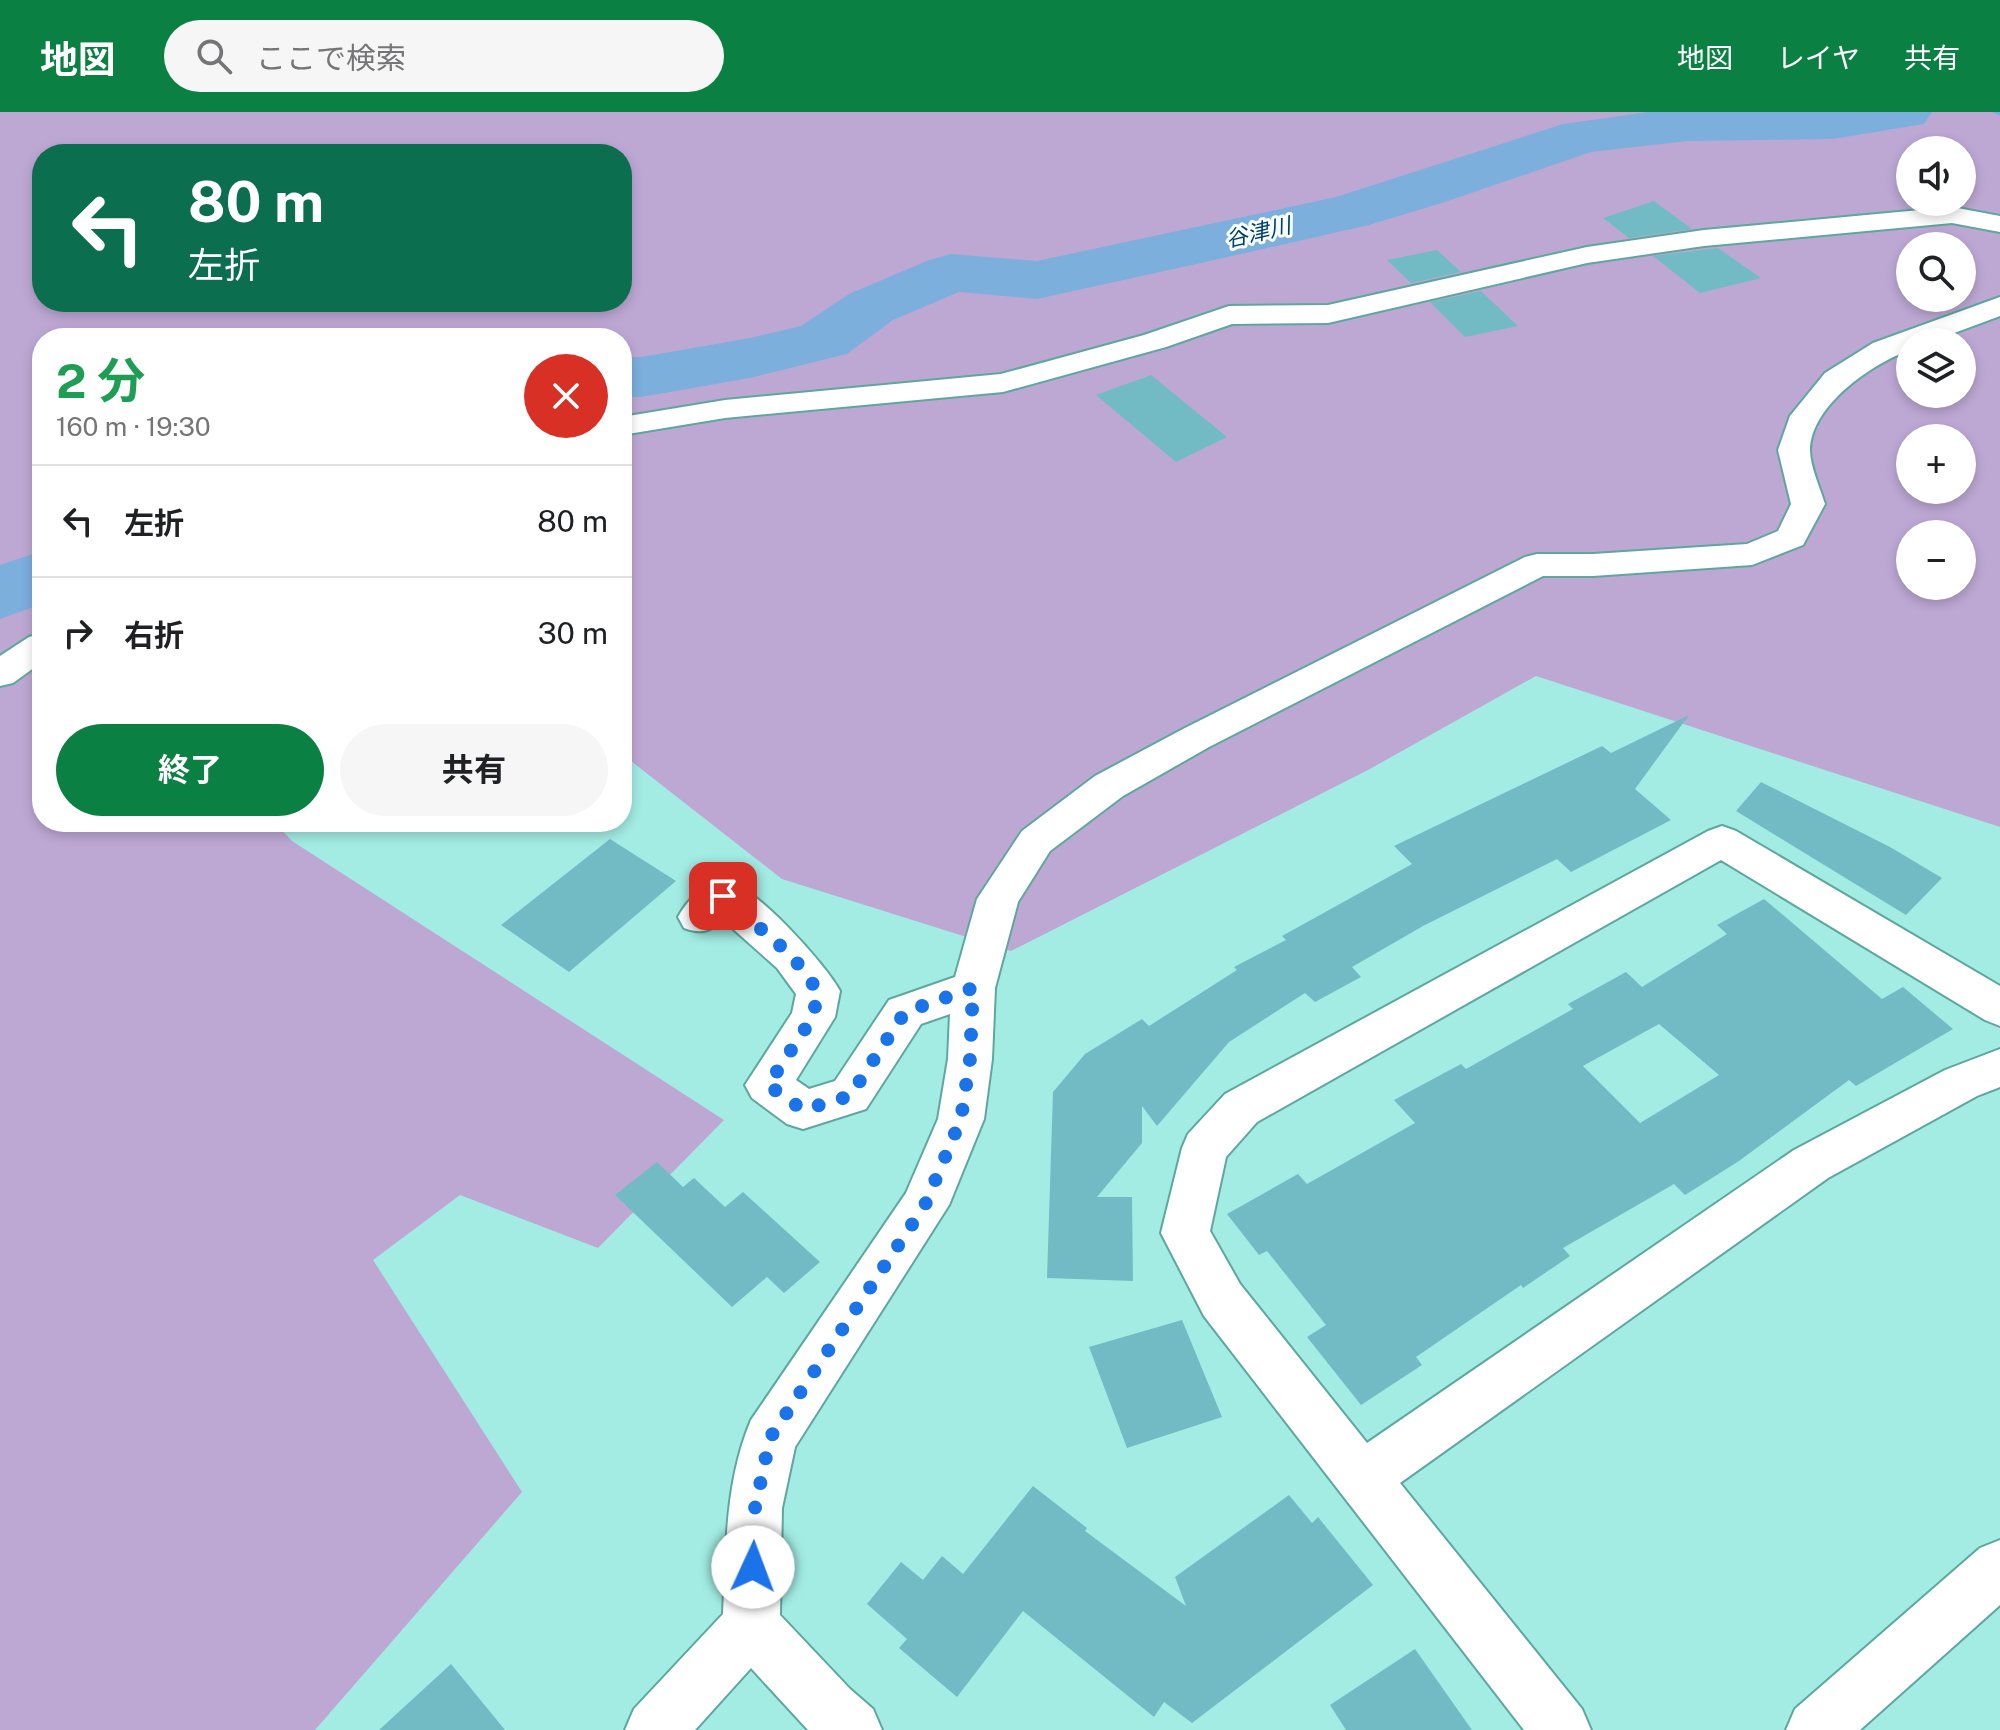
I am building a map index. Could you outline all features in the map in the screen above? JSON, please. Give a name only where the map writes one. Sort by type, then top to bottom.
[{"type":"street","points":[[632,424],[725,409],[1003,383],[1155,341],[1229,315],[1328,314],[1587,255],[1704,238],[1952,215],[2000,224]]},
{"type":"street","points":[[655,1730],[751,1626],[755,1508],[770,1438],[925,1205],[961,1119],[970,1059],[973,988],[998,899],[1036,841],[1109,786],[1196,738],[1537,565],[1593,565],[1752,554],[1791,538],[1808,504],[1794,450],[1806,416],[1836,379],[1884,349],[2000,306]]},
{"type":"street","points":[[0,674],[32,652]]},
{"type":"street","points":[[1561,1730],[1222,1300],[1185,1233],[1205,1148],[1241,1108],[1722,841],[2000,1008]]},
{"type":"street","points":[[699,917],[723,896],[792,956],[818,991],[813,1017],[768,1085],[803,1110],[850,1096],[905,1012],[973,988]]},
{"type":"street","points":[[1362,1478],[1811,1164],[1961,1083],[2000,1068]]},
{"type":"street","points":[[1816,1730],[2000,1568]]},
{"type":"street","points":[[751,1626],[829,1710],[852,1730]]},
{"type":"shaded area","points":[[0,112],[2000,112],[2000,827],[1536,676],[1368,770],[1011,951],[782,879],[632,762],[632,328],[32,328],[32,832],[283,832],[292,841],[724,1120],[598,1248],[460,1195],[373,1260],[522,1492],[315,1730],[0,1730]]},
{"type":"building","points":[[1654,201],[1692,229],[1629,238],[1603,218]]},
{"type":"building","points":[[1718,248],[1761,278],[1700,293],[1653,256]]},
{"type":"building","points":[[1437,250],[1461,272],[1411,283],[1387,260]]},
{"type":"building","points":[[1481,291],[1518,326],[1465,337],[1430,302]]},
{"type":"building","points":[[1151,375],[1227,437],[1176,462],[1096,395]]},
{"type":"building","points":[[1689,715],[1635,789],[1671,820],[1571,872],[1557,859],[1423,926],[1352,967],[1361,977],[1315,1002],[1305,993],[1229,1042],[1157,1126],[1142,1106],[1142,1143],[1097,1197],[1132,1197],[1133,1281],[1047,1278],[1053,1092],[1085,1054],[1142,1019],[1149,1026],[1237,970],[1234,967],[1286,940],[1282,936],[1412,864],[1394,846],[1602,746],[1611,753]]},
{"type":"building","points":[[1761,782],[1890,847],[1942,878],[1906,915],[1736,811]]},
{"type":"building","points":[[610,839],[676,881],[569,972],[501,925]]},
{"type":"building","points":[[1764,899],[1882,999],[1903,987],[1953,1029],[1856,1086],[1849,1080],[1739,1161],[1685,1195],[1674,1184],[1563,1248],[1570,1256],[1523,1288],[1521,1285],[1416,1357],[1422,1365],[1361,1405],[1307,1337],[1326,1325],[1267,1251],[1259,1255],[1227,1214],[1298,1174],[1307,1184],[1415,1123],[1394,1100],[1461,1064],[1466,1069],[1573,1009],[1568,1004],[1626,972],[1642,987],[1727,934],[1717,925]],"holes":[[[1659,1024],[1719,1075],[1640,1123],[1583,1066]]]},
{"type":"building","points":[[657,1162],[683,1187],[694,1178],[725,1207],[743,1192],[820,1262],[784,1293],[767,1277],[732,1307],[615,1195]]},
{"type":"building","points":[[1182,1320],[1222,1417],[1127,1448],[1089,1347]]},
{"type":"building","points":[[1033,1486],[1087,1528],[1085,1531],[1186,1606],[1175,1577],[1289,1495],[1312,1523],[1318,1517],[1373,1585],[1192,1723],[1164,1702],[1154,1717],[1023,1611],[957,1697],[899,1648],[907,1639],[867,1604],[901,1562],[923,1580],[942,1556],[963,1574]]},
{"type":"building","points":[[1415,1649],[1472,1730],[1346,1730],[1330,1705]]},
{"type":"building","points":[[451,1664],[505,1730],[379,1730]]},
{"type":"waterway","name":"谷津川","points":[[632,377],[750,358],[824,340],[871,307],[951,273],[1037,280],[1201,245],[1348,212],[1424,190],[1583,136],[1688,124],[1833,122],[1905,112]]},
{"type":"waterway","name":"谷津川","points":[[0,594],[32,580]]},
{"type":"route","points":[[723,896],[792,956],[818,991],[813,1017],[768,1085],[803,1110],[850,1096],[905,1012],[973,988],[970,1059],[961,1119],[925,1205],[770,1438],[755,1508],[753,1567]]}]
